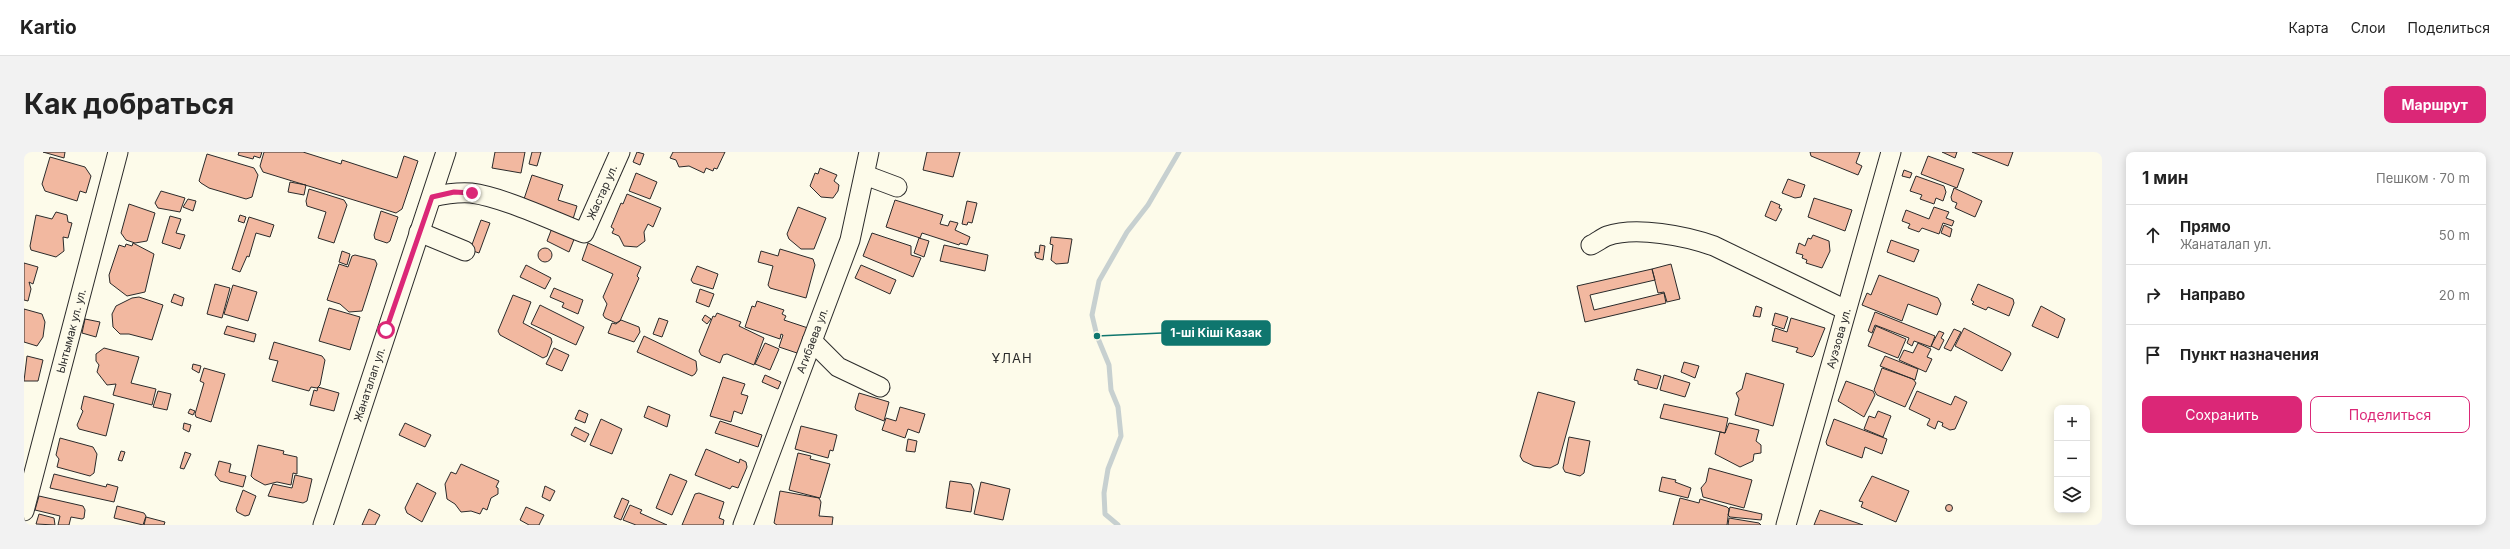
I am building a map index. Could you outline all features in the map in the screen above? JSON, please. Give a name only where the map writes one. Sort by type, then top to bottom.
[{"type":"street","name":"Ынтымак ул. ул.","points":[[24,511],[118,152]]},
{"type":"street","name":"Жанаталап ул.","points":[[323,525],[446,152]]},
{"type":"street","name":"Жастар ул.","points":[[432,197],[454,192],[472,193],[494,199],[584,233],[620,152]]},
{"type":"street","name":"Агибаева ул.","points":[[743,525],[850,240],[869,152]]},
{"type":"street","name":"Ауэзова ул.","points":[[1786,525],[1891,152]]},
{"type":"street","points":[[865,175],[897,187]]},
{"type":"street","points":[[419,232],[465,251]]},
{"type":"street","points":[[1591,245],[1607,236],[1622,234],[1692,238],[1719,249],[1846,310]]},
{"type":"street","points":[[812,341],[838,367],[880,388]]},
{"type":"building","points":[[43,152],[65,152],[64,158]]},
{"type":"building","points":[[239,152],[262,152],[260,158],[254,156],[253,159],[238,155]]},
{"type":"building","points":[[264,152],[303,152],[341,164],[342,160],[397,178],[404,156],[418,161],[402,209],[396,213],[263,172],[260,166]]},
{"type":"building","points":[[495,152],[525,152],[521,173],[492,168]]},
{"type":"building","points":[[532,152],[541,152],[537,166],[529,164]]},
{"type":"building","points":[[637,152],[644,154],[640,165],[633,162]]},
{"type":"building","points":[[673,152],[725,152],[717,169],[714,168],[713,171],[706,168],[704,173],[689,166],[679,167],[676,160],[670,158]]},
{"type":"building","points":[[927,152],[960,152],[953,177],[923,170]]},
{"type":"building","points":[[1810,152],[1860,152],[1856,163],[1862,166],[1858,175],[1811,156]]},
{"type":"building","points":[[1942,152],[1957,152],[1955,158]]},
{"type":"building","points":[[1972,152],[2013,152],[2008,166]]},
{"type":"building","points":[[207,154],[254,168],[258,175],[252,197],[246,199],[209,188],[201,183],[199,181]]},
{"type":"building","points":[[1928,156],[1964,169],[1957,188],[1921,174]]},
{"type":"building","points":[[50,157],[85,167],[91,176],[86,193],[80,191],[77,201],[45,191],[42,184]]},
{"type":"building","points":[[820,168],[837,175],[834,181],[839,185],[838,191],[833,198],[821,197],[810,186],[815,173],[818,174]]},
{"type":"building","points":[[1904,170],[1912,173],[1910,178],[1902,176]]},
{"type":"building","points":[[636,173],[657,182],[650,199],[629,191]]},
{"type":"building","points":[[532,175],[563,185],[558,200],[577,206],[573,219],[524,199]]},
{"type":"building","points":[[1916,176],[1944,186],[1946,192],[1943,201],[1936,198],[1934,204],[1920,199],[1922,195],[1910,191]]},
{"type":"building","points":[[1788,179],[1805,185],[1801,197],[1795,198],[1782,193]]},
{"type":"building","points":[[290,182],[306,185],[304,195],[288,192]]},
{"type":"building","points":[[1954,188],[1982,201],[1975,217],[1955,208],[1957,203],[1952,201],[1951,197]]},
{"type":"building","points":[[309,189],[344,200],[347,205],[334,243],[318,238],[326,212],[307,206],[306,201]]},
{"type":"building","points":[[161,191],[185,198],[180,212],[158,208],[155,203]]},
{"type":"building","points":[[627,194],[661,208],[653,227],[648,224],[644,232],[645,241],[637,247],[624,246],[619,236],[612,233],[614,229],[611,227],[621,203],[623,204]]},
{"type":"building","points":[[1814,198],[1852,210],[1845,231],[1808,217]]},
{"type":"building","points":[[188,199],[196,201],[193,211],[183,207]]},
{"type":"building","points":[[895,200],[943,215],[940,224],[948,226],[950,221],[958,223],[955,230],[970,237],[967,245],[960,243],[959,245],[922,233],[920,238],[886,227]]},
{"type":"building","points":[[967,201],[977,203],[972,223],[968,222],[967,225],[962,224]]},
{"type":"building","points":[[1771,201],[1780,205],[1779,208],[1782,209],[1776,221],[1765,216]]},
{"type":"building","points":[[129,204],[155,213],[147,241],[135,243],[126,240],[121,233]]},
{"type":"building","points":[[798,207],[826,218],[814,249],[801,249],[789,239],[787,234]]},
{"type":"building","points":[[1934,207],[1949,212],[1946,218],[1954,221],[1952,226],[1943,223],[1939,234],[1922,228],[1919,232],[1908,228],[1910,224],[1902,221],[1906,210],[1929,219]]},
{"type":"building","points":[[381,211],[398,217],[390,241],[387,243],[375,239],[374,235]]},
{"type":"building","points":[[56,212],[67,215],[68,222],[72,223],[68,238],[63,237],[64,251],[56,257],[31,250],[30,246],[36,215],[52,219]]},
{"type":"building","points":[[240,215],[246,217],[244,223],[238,221]]},
{"type":"building","points":[[170,216],[181,219],[176,233],[185,235],[180,249],[162,243]]},
{"type":"building","points":[[249,217],[274,225],[270,237],[256,233],[249,257],[247,256],[240,272],[232,269]]},
{"type":"building","points":[[481,220],[490,223],[479,253],[470,250]]},
{"type":"building","points":[[1944,225],[1952,229],[1950,237],[1941,233]]},
{"type":"building","points":[[552,228],[575,237],[569,252],[547,241]]},
{"type":"building","points":[[872,233],[911,246],[911,255],[921,258],[913,277],[863,256]]},
{"type":"building","points":[[1813,235],[1829,241],[1830,251],[1822,268],[1806,263],[1807,260],[1802,258],[1803,255],[1796,253],[1799,243],[1805,246],[1808,238],[1811,239]]},
{"type":"building","points":[[1051,237],[1072,239],[1068,263],[1056,264],[1051,260],[1053,245],[1050,244]]},
{"type":"building","points":[[919,238],[929,241],[924,257],[914,253]]},
{"type":"building","points":[[1891,240],[1919,250],[1914,262],[1887,252]]},
{"type":"building","points":[[133,243],[154,254],[145,292],[127,296],[110,283],[109,275],[119,245],[125,247],[126,244],[132,246]]},
{"type":"building","points":[[588,243],[641,267],[637,276],[639,278],[620,321],[616,323],[605,318],[603,315],[607,304],[603,297],[613,274],[582,260]]},
{"type":"building","points":[[944,245],[988,255],[985,271],[940,261]]},
{"type":"building","points":[[1040,245],[1045,246],[1043,260],[1036,258],[1035,255],[1035,252],[1039,253]]},
{"type":"building","points":[[542,248],[548,248],[552,252],[552,258],[548,262],[542,262],[538,258],[538,252]]},
{"type":"building","points":[[780,249],[813,259],[815,265],[806,298],[770,288],[768,285],[773,266],[758,262],[761,251],[778,256]]},
{"type":"building","points":[[342,251],[350,254],[347,265],[339,262]]},
{"type":"building","points":[[355,255],[375,260],[377,264],[362,311],[349,312],[340,304],[327,300],[339,264],[348,267],[352,256]]},
{"type":"building","points":[[24,263],[38,267],[33,284],[29,282],[31,289],[28,301],[24,300]]},
{"type":"building","points":[[1671,264],[1680,299],[1667,302],[1664,292],[1658,293],[1652,269]]},
{"type":"building","points":[[526,265],[551,278],[545,289],[520,277]]},
{"type":"building","points":[[861,265],[896,280],[890,294],[855,278]]},
{"type":"building","points":[[697,266],[718,274],[713,289],[693,283],[691,280]]},
{"type":"building","points":[[1652,269],[1655,280],[1590,295],[1594,310],[1664,293],[1666,303],[1585,322],[1577,286]]},
{"type":"building","points":[[1879,275],[1938,298],[1941,304],[1937,315],[1908,304],[1902,321],[1862,305],[1867,293],[1871,295]]},
{"type":"building","points":[[215,284],[230,288],[222,318],[207,314]]},
{"type":"building","points":[[1978,284],[2013,299],[2014,303],[2009,316],[1988,307],[1986,310],[1972,304],[1974,302],[1971,300]]},
{"type":"building","points":[[233,285],[257,292],[248,321],[224,314]]},
{"type":"building","points":[[554,288],[583,300],[578,314],[562,307],[564,303],[550,297]]},
{"type":"building","points":[[700,289],[714,294],[709,307],[696,302]]},
{"type":"building","points":[[174,294],[184,298],[182,306],[171,302]]},
{"type":"building","points":[[513,295],[531,302],[523,323],[551,338],[552,342],[547,356],[543,358],[500,335],[498,331]]},
{"type":"building","points":[[139,297],[163,305],[152,340],[129,334],[120,334],[113,327],[112,314],[116,306],[132,298]]},
{"type":"building","points":[[757,301],[784,310],[782,314],[786,316],[784,320],[808,328],[800,354],[779,347],[783,335],[781,334],[780,339],[745,327],[752,306],[755,307]]},
{"type":"building","points":[[540,305],[584,327],[576,345],[531,324]]},
{"type":"building","points":[[1756,306],[1762,308],[1760,317],[1753,316]]},
{"type":"building","points":[[2041,306],[2065,319],[2058,338],[2032,326]]},
{"type":"building","points":[[329,308],[360,317],[350,350],[319,341]]},
{"type":"building","points":[[24,309],[42,314],[45,322],[43,337],[37,346],[24,342]]},
{"type":"building","points":[[1875,312],[1935,336],[1931,347],[1914,341],[1912,346],[1907,343],[1909,338],[1875,325],[1872,333],[1868,331]]},
{"type":"building","points":[[717,313],[741,322],[739,326],[764,338],[754,365],[727,354],[723,355],[720,363],[701,355],[699,351],[713,316],[715,317]]},
{"type":"building","points":[[1775,313],[1788,317],[1784,329],[1772,325]]},
{"type":"building","points":[[705,315],[711,319],[707,324],[702,320]]},
{"type":"building","points":[[659,318],[668,321],[662,337],[653,334]]},
{"type":"building","points":[[1791,318],[1825,328],[1812,357],[1796,352],[1798,348],[1772,341],[1775,328],[1787,332]]},
{"type":"building","points":[[85,319],[100,322],[96,337],[82,333]]},
{"type":"building","points":[[621,320],[639,327],[640,332],[634,342],[608,333],[612,323],[616,324]]},
{"type":"building","points":[[227,326],[256,334],[254,342],[224,334]]},
{"type":"building","points":[[1876,326],[1906,339],[1898,358],[1868,346]]},
{"type":"building","points":[[1964,328],[2010,352],[2011,354],[2002,371],[1955,346]]},
{"type":"building","points":[[1954,329],[1961,332],[1951,351],[1944,348]]},
{"type":"building","points":[[1939,331],[1944,333],[1941,338],[1944,340],[1939,350],[1931,346]]},
{"type":"building","points":[[644,336],[696,361],[697,370],[695,374],[692,376],[637,352]]},
{"type":"building","points":[[274,342],[322,356],[325,360],[320,385],[317,388],[311,387],[309,391],[272,381],[278,361],[269,359]]},
{"type":"building","points":[[765,343],[779,349],[770,370],[755,364]]},
{"type":"building","points":[[1918,343],[1931,349],[1927,357],[1932,359],[1926,372],[1899,360],[1904,350],[1913,353]]},
{"type":"building","points":[[104,348],[139,357],[131,383],[156,389],[152,405],[113,395],[116,384],[107,385],[97,372],[99,365],[96,361],[96,354]]},
{"type":"building","points":[[554,348],[569,355],[562,371],[546,364]]},
{"type":"building","points":[[27,356],[43,360],[38,381],[24,381]]},
{"type":"building","points":[[1885,356],[1918,369],[1915,380],[1880,366]]},
{"type":"building","points":[[1684,362],[1699,366],[1695,378],[1681,372]]},
{"type":"building","points":[[193,364],[201,366],[199,373],[192,369]]},
{"type":"building","points":[[204,368],[225,374],[211,422],[196,417],[195,414],[204,383],[200,381]]},
{"type":"building","points":[[1882,368],[1913,379],[1916,383],[1905,407],[1877,395],[1874,390]]},
{"type":"building","points":[[1637,369],[1661,376],[1657,389],[1638,384],[1638,381],[1634,380]]},
{"type":"building","points":[[1746,373],[1784,384],[1773,426],[1735,415],[1739,399],[1736,393],[1742,389]]},
{"type":"building","points":[[765,375],[781,382],[778,389],[762,382]]},
{"type":"building","points":[[1664,375],[1690,383],[1685,397],[1660,390]]},
{"type":"building","points":[[723,377],[745,384],[741,394],[748,396],[742,414],[734,411],[731,422],[710,416]]},
{"type":"building","points":[[1846,381],[1873,391],[1875,395],[1864,417],[1838,401]]},
{"type":"building","points":[[318,387],[339,393],[334,411],[310,405],[314,390],[317,391]]},
{"type":"building","points":[[158,391],[171,394],[167,410],[153,407]]},
{"type":"building","points":[[1917,391],[1951,405],[1955,396],[1967,402],[1955,429],[1950,430],[1942,426],[1943,423],[1938,421],[1935,429],[1927,425],[1930,419],[1909,409]]},
{"type":"building","points":[[1538,392],[1575,402],[1558,464],[1550,468],[1534,466],[1523,461],[1520,456]]},
{"type":"building","points":[[859,393],[889,402],[884,421],[856,410],[855,407]]},
{"type":"building","points":[[84,396],[114,404],[106,436],[79,429],[77,425],[83,411],[81,409]]},
{"type":"building","points":[[1664,404],[1728,418],[1725,433],[1660,418]]},
{"type":"building","points":[[648,406],[670,415],[667,427],[644,417]]},
{"type":"building","points":[[900,407],[925,414],[919,433],[908,429],[905,438],[882,430],[886,418],[896,421]]},
{"type":"building","points":[[190,409],[195,411],[193,415],[188,413]]},
{"type":"building","points":[[579,410],[588,414],[585,423],[575,419]]},
{"type":"building","points":[[1878,411],[1891,416],[1883,437],[1864,429],[1869,416],[1875,418]]},
{"type":"building","points":[[601,419],[622,429],[612,454],[590,445]]},
{"type":"building","points":[[1834,419],[1887,439],[1882,454],[1865,447],[1862,458],[1827,445],[1826,442]]},
{"type":"building","points":[[720,421],[762,435],[758,447],[715,433]]},
{"type":"building","points":[[184,423],[191,425],[189,432],[183,429]]},
{"type":"building","points":[[405,423],[431,435],[425,447],[399,435]]},
{"type":"building","points":[[1729,423],[1759,430],[1756,441],[1761,445],[1761,453],[1754,454],[1753,461],[1740,467],[1715,454],[1720,432],[1725,433]]},
{"type":"building","points":[[801,426],[837,435],[833,451],[830,450],[828,458],[795,449]]},
{"type":"building","points":[[575,427],[589,434],[585,442],[571,435]]},
{"type":"building","points":[[1569,437],[1590,441],[1584,473],[1580,476],[1565,472],[1563,468]]},
{"type":"building","points":[[60,438],[93,447],[97,454],[94,473],[90,476],[57,467],[59,459],[56,455]]},
{"type":"building","points":[[908,439],[917,441],[915,452],[906,451]]},
{"type":"building","points":[[258,445],[284,451],[283,454],[297,457],[297,474],[293,473],[291,485],[277,482],[265,485],[251,476]]},
{"type":"building","points":[[706,449],[739,463],[740,459],[746,462],[747,467],[738,488],[732,486],[730,489],[695,475]]},
{"type":"building","points":[[121,451],[125,452],[122,461],[118,460]]},
{"type":"building","points":[[185,452],[191,454],[184,469],[180,468]]},
{"type":"building","points":[[798,453],[811,456],[810,459],[830,464],[820,498],[789,490]]},
{"type":"building","points":[[219,461],[231,464],[229,472],[246,476],[243,487],[220,481],[215,475]]},
{"type":"building","points":[[461,464],[499,481],[496,487],[498,488],[498,494],[491,498],[487,510],[483,508],[480,514],[471,511],[461,512],[455,504],[447,499],[445,484],[451,472],[456,474]]},
{"type":"building","points":[[1709,468],[1752,480],[1744,508],[1703,497],[1701,488],[1706,482]]},
{"type":"building","points":[[54,474],[106,487],[107,484],[118,487],[114,502],[50,488]]},
{"type":"building","points":[[670,474],[687,481],[672,515],[656,508]]},
{"type":"building","points":[[295,475],[312,479],[307,501],[303,503],[268,496],[273,484],[292,488]]},
{"type":"building","points":[[1872,476],[1909,491],[1896,522],[1861,507],[1863,502],[1859,501]]},
{"type":"building","points":[[1662,477],[1676,480],[1675,482],[1691,488],[1688,498],[1659,491]]},
{"type":"building","points":[[950,481],[971,484],[974,490],[971,512],[946,508]]},
{"type":"building","points":[[981,482],[1010,489],[1003,520],[974,514]]},
{"type":"building","points":[[417,483],[436,493],[422,522],[407,513],[405,508]]},
{"type":"building","points":[[545,486],[555,491],[550,501],[542,497]]},
{"type":"building","points":[[243,490],[256,496],[249,515],[245,516],[237,512],[236,509]]},
{"type":"building","points":[[780,491],[819,498],[821,502],[819,516],[833,517],[832,525],[777,525],[774,523]]},
{"type":"building","points":[[699,493],[724,502],[719,518],[724,520],[723,525],[682,525],[695,494]]},
{"type":"building","points":[[39,496],[83,506],[85,510],[84,518],[71,517],[69,525],[58,525],[60,516],[35,510]]},
{"type":"building","points":[[622,498],[629,501],[621,520],[614,517]]},
{"type":"building","points":[[1680,498],[1699,503],[1700,499],[1727,507],[1729,509],[1727,525],[1673,525]]},
{"type":"building","points":[[630,505],[642,510],[640,513],[667,525],[636,525],[623,520]]},
{"type":"building","points":[[1949,505],[1952,508],[1949,511],[1946,508]]},
{"type":"building","points":[[117,506],[144,513],[146,516],[143,525],[114,518]]},
{"type":"building","points":[[526,507],[544,515],[539,525],[529,525],[520,520]]},
{"type":"building","points":[[1730,507],[1762,514],[1761,520],[1730,517],[1728,515]]},
{"type":"building","points":[[369,509],[380,515],[375,525],[362,525]]},
{"type":"building","points":[[1820,510],[1863,525],[1814,525]]},
{"type":"building","points":[[39,514],[54,518],[55,525],[36,524]]},
{"type":"building","points":[[146,517],[165,522],[164,525],[144,525]]},
{"type":"building","points":[[1729,518],[1759,523],[1761,525],[1728,525]]},
{"type":"waterway","points":[[1118,525],[1105,514],[1104,493],[1108,469],[1121,436],[1118,407],[1111,390],[1109,365],[1097,336],[1092,315],[1099,281],[1127,232],[1148,205],[1179,152]]},
{"type":"place","name":"1-ші Кіші Казак","points":[[1097,336]]},
{"type":"district","name":"ҰЛАН","points":[[1012,358]]},
{"type":"route","points":[[386,330],[432,197],[454,192],[472,193]]}]
